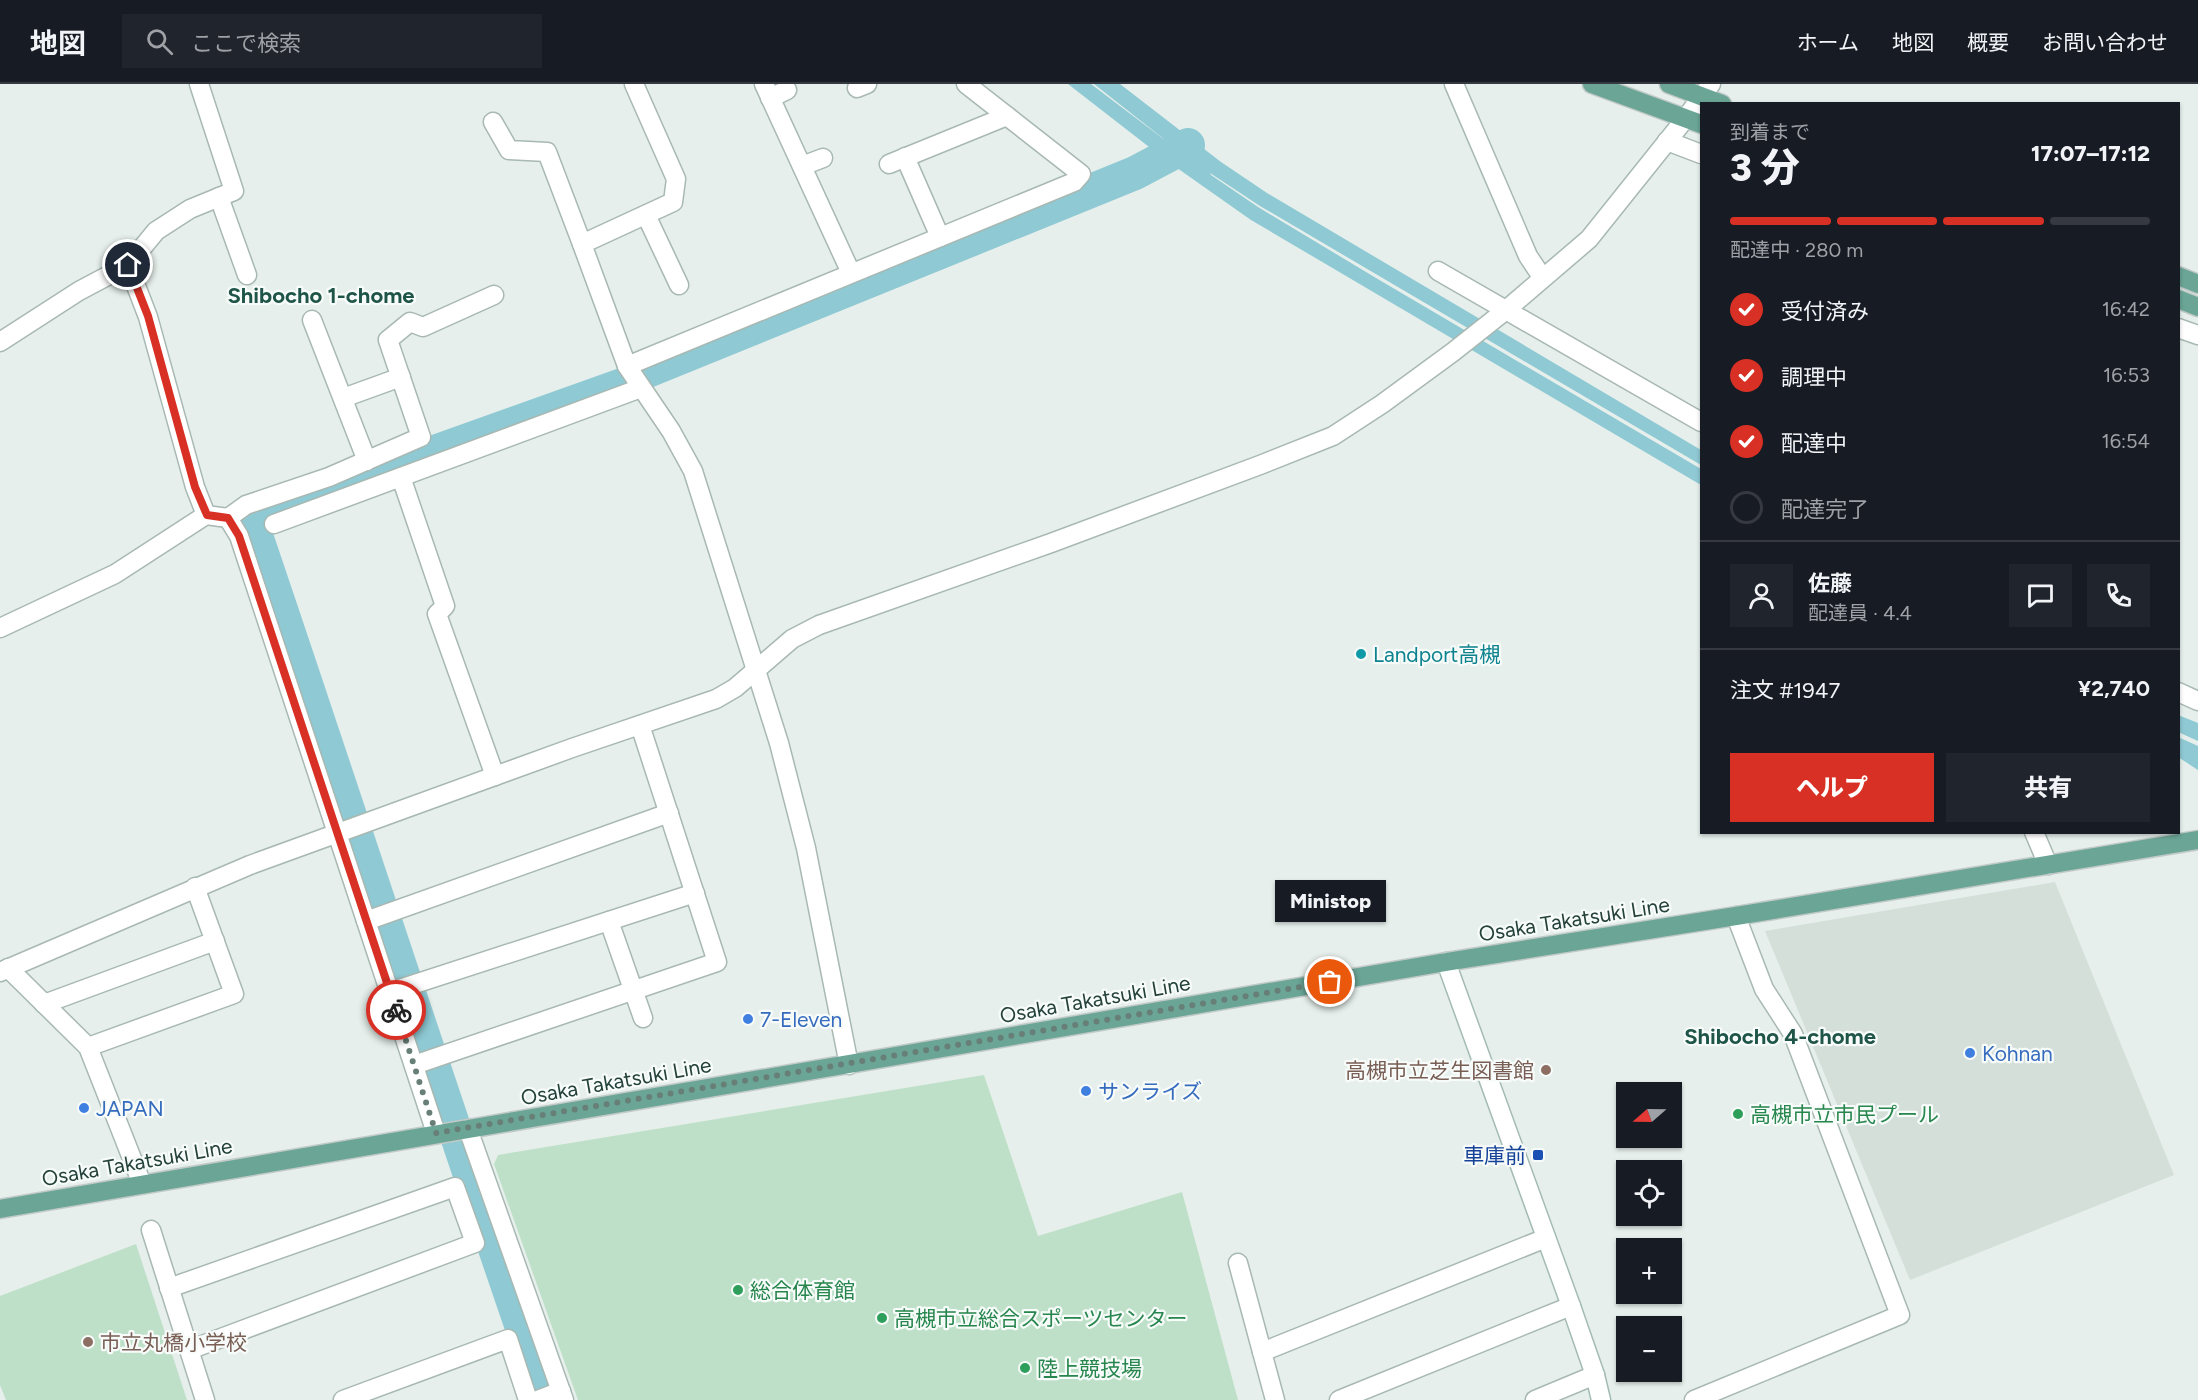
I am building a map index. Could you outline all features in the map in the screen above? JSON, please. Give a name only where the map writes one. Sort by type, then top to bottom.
[{"type":"main road","points":[[1592,84],[1693,122]]},
{"type":"main road","points":[[1669,84],[1706,90],[1720,102]]},
{"type":"main road","points":[[2180,277],[2198,284]]},
{"type":"main road","points":[[2180,300],[2198,307]]},
{"type":"main road","name":"Osaka Takatsuki Line","points":[[0,1209],[1446,962],[2198,840]]},
{"type":"street","points":[[0,342],[79,291],[128,265],[156,231],[190,209],[234,190],[199,84]]},
{"type":"street","points":[[582,244],[673,202],[676,179],[634,84]]},
{"type":"street","points":[[627,366],[1074,182],[1081,174],[966,84]]},
{"type":"street","points":[[1454,84],[1528,256],[1542,277]]},
{"type":"street","points":[[774,90],[802,166],[851,273]]},
{"type":"street","points":[[142,1185],[88,1047],[44,1004],[4,970],[195,887],[337,833],[716,699],[756,672],[792,639],[819,626],[1051,543],[1333,436],[1382,404],[1453,352],[1589,239],[1667,141],[1693,122],[1700,105]]},
{"type":"street","points":[[940,237],[897,161],[1007,116]]},
{"type":"street","points":[[493,122],[508,150],[547,152],[627,366],[671,431],[693,471],[779,743],[806,848],[849,1065]]},
{"type":"street","points":[[1667,141],[1700,154]]},
{"type":"street","points":[[802,166],[824,158]]},
{"type":"street","points":[[219,197],[247,275]]},
{"type":"street","points":[[646,215],[679,285]]},
{"type":"street","points":[[128,265],[148,316],[195,487],[207,515]]},
{"type":"street","points":[[1438,271],[1700,421]]},
{"type":"street","points":[[1,626],[115,574],[207,515],[228,518],[246,505],[329,477],[421,437],[388,340],[410,322],[423,327],[494,295]]},
{"type":"street","points":[[312,320],[367,461]]},
{"type":"street","points":[[2180,329],[2198,335]]},
{"type":"street","points":[[343,398],[401,377]]},
{"type":"street","points":[[274,524],[641,388]]},
{"type":"street","points":[[401,477],[444,606],[437,614],[495,776]]},
{"type":"street","points":[[228,518],[239,536],[436,1133]]},
{"type":"street","points":[[2180,693],[2198,701]]},
{"type":"street","points":[[414,1065],[717,962],[640,725]]},
{"type":"street","points":[[366,921],[669,813]]},
{"type":"street","points":[[2035,834],[2048,865]]},
{"type":"street","points":[[88,1047],[234,994],[195,887]]},
{"type":"street","points":[[390,992],[695,893]]},
{"type":"street","points":[[1694,1400],[1900,1315],[1793,1034],[1764,989],[1736,916]]},
{"type":"street","points":[[609,921],[642,1018]]},
{"type":"street","points":[[44,1004],[215,941]]},
{"type":"street","points":[[1446,962],[1571,1306],[1595,1375],[1601,1400]]},
{"type":"street","points":[[468,1129],[491,1194],[554,1396]]},
{"type":"street","points":[[169,1288],[455,1187],[475,1243],[189,1350]]},
{"type":"street","points":[[462,1205],[491,1194]]},
{"type":"street","points":[[151,1230],[205,1400]]},
{"type":"street","points":[[1262,1352],[1546,1238]]},
{"type":"street","points":[[1238,1263],[1275,1400]]},
{"type":"street","points":[[1340,1400],[1571,1306]]},
{"type":"street","points":[[343,1400],[508,1339],[528,1400]]},
{"type":"street","points":[[1534,1400],[1595,1375]]},
{"type":"shaded area","name":"Kohnan","points":[[2055,882],[2174,1175],[1910,1280],[1765,931]]},
{"type":"green space","name":"高槻市立総合スポーツセンター","points":[[984,1075],[1038,1236],[1182,1192],[1238,1400],[578,1400],[494,1164],[498,1155]]},
{"type":"green space","name":"市立丸橋小学校","points":[[136,1244],[187,1400],[6,1400],[0,1385],[0,1296]]},
{"type":"water","points":[[1068,84],[1091,84],[1174,147],[1094,84],[1120,84],[1221,162],[1267,193],[1700,449],[1700,464],[1260,206],[1210,173],[1258,207],[1700,468],[1700,484],[1251,220],[1170,163],[1167,164],[1160,159],[1162,157]]},
{"type":"water","points":[[2180,716],[2198,723],[2198,741],[2180,733]]},
{"type":"water","points":[[2180,738],[2198,746],[2198,770],[2180,758]]},
{"type":"waterway","points":[[547,1400],[250,518],[625,384],[645,372],[1135,173],[1188,145]]},
{"type":"way so far","points":[[396,1010],[436,1133],[1330,982]]},
{"type":"place","name":"Landport高槻","points":[[1361,654]]},
{"type":"place","name":"Ministop","points":[[1330,982]]},
{"type":"place","name":"7-Eleven","points":[[748,1019]]},
{"type":"place","name":"Kohnan","points":[[1970,1053]]},
{"type":"place","name":"高槻市立芝生図書館","points":[[1546,1070]]},
{"type":"place","name":"サンライズ","points":[[1086,1091]]},
{"type":"place","name":"JAPAN","points":[[84,1108]]},
{"type":"place","name":"高槻市立市民プール","points":[[1738,1114]]},
{"type":"place","name":"車庫前","points":[[1538,1155]]},
{"type":"place","name":"総合体育館","points":[[738,1290]]},
{"type":"place","name":"高槻市立総合スポーツセンター","points":[[882,1318]]},
{"type":"place","name":"市立丸橋小学校","points":[[88,1342]]},
{"type":"place","name":"陸上競技場","points":[[1025,1368]]},
{"type":"district","name":"Shibocho 1-chome","points":[[321,295]]},
{"type":"district","name":"Shibocho 4-chome","points":[[1780,1036]]},
{"type":"route","points":[[128,265],[148,316],[195,487],[207,515],[228,518],[239,536],[396,1010]]}]
